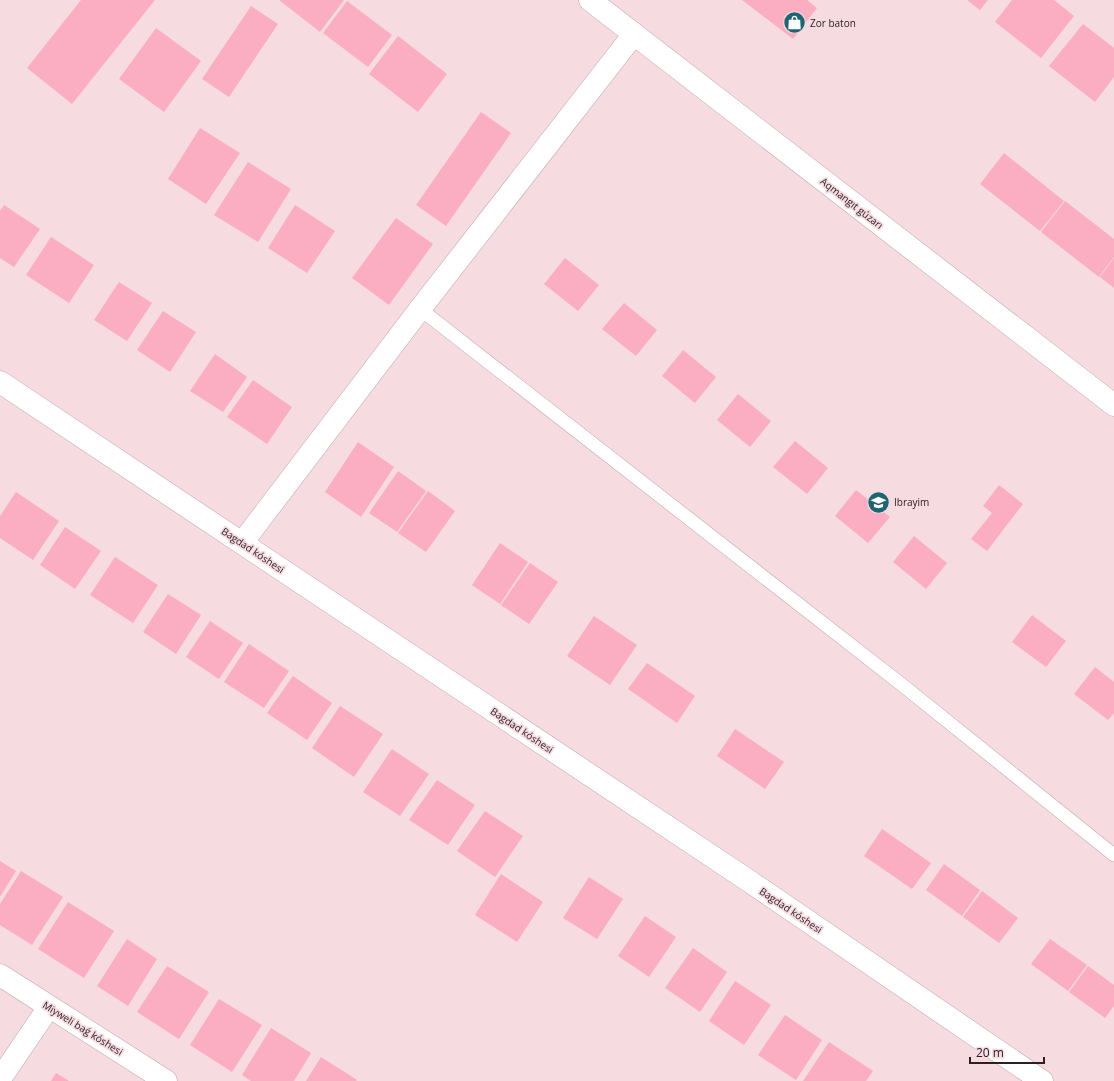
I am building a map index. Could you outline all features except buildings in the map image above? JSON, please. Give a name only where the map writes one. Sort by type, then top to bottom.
[{"type":"street","name":"Aqmangıt gúzarı","points":[[590,0],[1114,405]]},
{"type":"street","points":[[242,543],[420,309],[634,34]]},
{"type":"street","name":"Bagdad kóshesi","points":[[0,382],[749,881],[1042,1081]]},
{"type":"street","name":"Miyweli baǵ kóshesi","points":[[0,975],[166,1081]]},
{"type":"street","points":[[0,1079],[49,1007]]},
{"type":"lane","points":[[420,309],[902,684],[1114,855]]},
{"type":"place","name":"Zor baton","points":[[795,23]]},
{"type":"place","name":"Ibrayim","points":[[879,502]]}]
